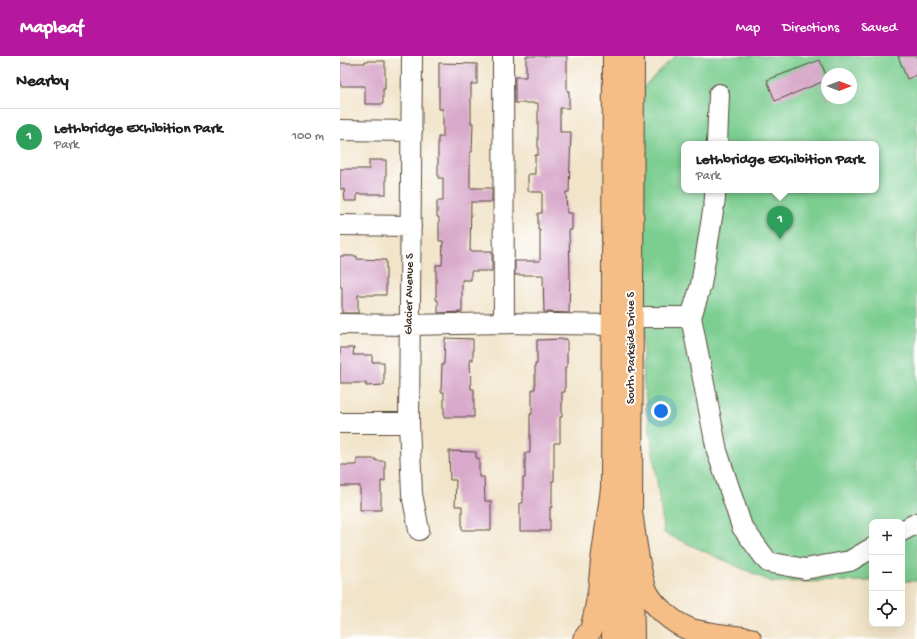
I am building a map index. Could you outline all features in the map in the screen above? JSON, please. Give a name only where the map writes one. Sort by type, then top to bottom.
[{"type":"main road","name":"South Parkside Drive S","points":[[614,56],[622,321],[631,512],[633,639]]},
{"type":"main road","name":"South Parkside Drive S","points":[[613,639],[612,489],[622,321],[634,61]]},
{"type":"main road","points":[[584,639],[591,630],[595,614],[612,489]]},
{"type":"main road","points":[[631,512],[639,562],[646,589],[655,604],[677,623],[689,629],[750,639]]},
{"type":"street","name":"Glacier Avenue S","points":[[412,56],[409,422],[412,494],[419,530]]},
{"type":"street","points":[[503,56],[504,323]]},
{"type":"street","points":[[717,141],[719,94]]},
{"type":"street","points":[[340,130],[412,131]]},
{"type":"street","points":[[715,193],[700,285],[691,317],[717,451],[742,527],[768,562],[805,569],[850,561],[869,550]]},
{"type":"street","points":[[340,225],[411,226]]},
{"type":"street","points":[[340,324],[410,325],[622,321],[691,317]]},
{"type":"street","points":[[340,423],[409,422]]},
{"type":"street","points":[[905,529],[917,523]]},
{"type":"green space","points":[[675,56],[917,56],[917,581],[905,581],[905,519],[869,519],[869,581],[772,582],[664,533],[643,379],[644,86]]},
{"type":"building","points":[[526,56],[567,56],[567,91],[569,91],[569,108],[560,108],[560,132],[571,132],[569,192],[566,192],[567,213],[572,213],[572,230],[569,230],[569,313],[544,312],[543,275],[515,275],[515,261],[540,261],[540,230],[538,230],[538,213],[542,213],[542,192],[528,191],[528,174],[535,174],[535,155],[538,155],[538,103],[515,103],[515,77],[526,77]]},
{"type":"building","points":[[898,56],[917,56],[917,75],[907,79]]},
{"type":"building","points":[[820,60],[823,68],[821,68],[821,82],[775,101],[767,80]]},
{"type":"building","points":[[365,61],[385,61],[385,89],[383,89],[383,104],[365,104],[365,86],[340,86],[340,63],[365,63]]},
{"type":"building","points":[[439,63],[477,64],[477,84],[471,84],[471,123],[473,123],[472,152],[470,152],[470,188],[492,188],[492,202],[471,202],[470,251],[492,251],[492,271],[471,271],[471,280],[462,280],[462,312],[438,313],[438,300],[436,300],[436,265],[442,265],[443,241],[439,241],[439,217],[437,217],[437,201],[443,201],[443,178],[438,178],[438,137],[443,137],[443,109],[439,109]]},
{"type":"building","points":[[369,160],[386,160],[386,194],[357,194],[357,201],[345,201],[344,189],[340,189],[340,169],[369,169]]},
{"type":"building","points":[[340,256],[357,256],[357,259],[386,260],[386,295],[358,295],[358,313],[342,313]]},
{"type":"building","points":[[445,338],[473,339],[473,360],[470,360],[471,389],[474,389],[474,417],[444,417],[444,392],[441,392]]},
{"type":"building","points":[[567,339],[567,367],[565,367],[565,392],[562,392],[560,443],[554,443],[554,481],[552,481],[550,531],[520,531],[520,503],[523,503],[525,453],[530,453],[530,414],[532,414],[532,389],[535,389],[537,340]]},
{"type":"building","points":[[340,348],[354,348],[353,355],[372,355],[372,362],[384,362],[384,385],[366,386],[366,383],[340,383]]},
{"type":"building","points":[[449,451],[476,452],[476,458],[479,458],[479,477],[484,477],[485,501],[491,501],[491,530],[462,530],[462,506],[455,506],[456,480],[450,480]]},
{"type":"building","points":[[357,459],[376,459],[376,461],[385,461],[385,481],[381,481],[381,510],[360,510],[360,486],[340,486],[340,465],[357,465]]},
{"type":"place","name":"Lethbridge Exhibition Park","points":[[780,239]]}]
